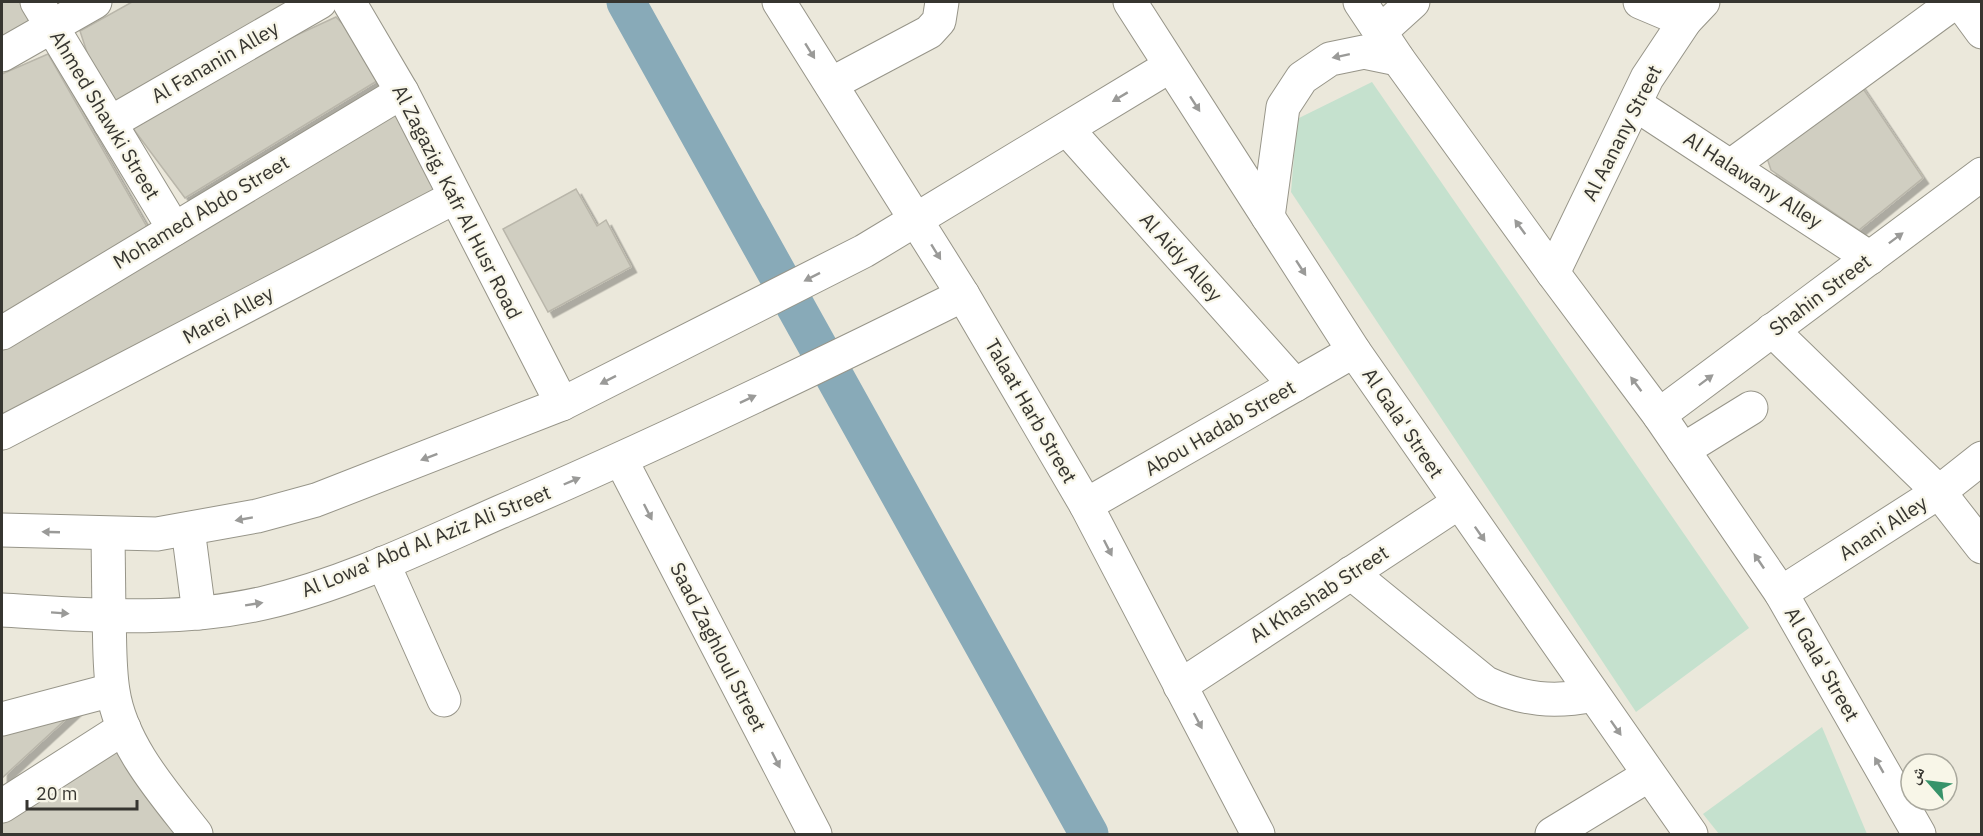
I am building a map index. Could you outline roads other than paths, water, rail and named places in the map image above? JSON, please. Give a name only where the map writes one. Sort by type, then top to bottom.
[{"type":"main road","points":[[2,55],[44,14],[95,2]]},
{"type":"main road","name":"Al Fananin Alley","points":[[110,123],[320,2]]},
{"type":"main road","name":"Al Zagazig, Kafr Al Husr Road","points":[[349,2],[402,92],[562,404]]},
{"type":"main road","name":"Talaat Harb Street","points":[[779,2],[963,295],[1086,505],[1258,834]]},
{"type":"main road","points":[[831,84],[929,32],[939,21],[942,2]]},
{"type":"main road","name":"Al Gala' Street","points":[[1130,2],[1354,351],[1691,834]]},
{"type":"main road","name":"Al Gala' Street","points":[[1360,2],[1398,59],[1659,415],[1781,593],[1919,834]]},
{"type":"main road","points":[[1381,31],[1413,2]]},
{"type":"main road","points":[[1640,2],[1694,11]]},
{"type":"main road","points":[[1732,165],[1955,2]]},
{"type":"main road","points":[[1960,2],[1982,32]]},
{"type":"main road","name":"Al Aanany Street","points":[[1553,273],[1647,78],[1694,11]]},
{"type":"main road","name":"Ahmed Shawki Street","points":[[44,14],[174,229]]},
{"type":"main road","points":[[1268,217],[1283,107],[1302,78],[1330,59],[1364,52],[1398,59]]},
{"type":"main road","points":[[2,530],[157,534],[257,516],[316,500],[562,404],[864,251],[1170,66]]},
{"type":"main road","name":"Mohamed Abdo Street","points":[[2,333],[402,92]]},
{"type":"main road","name":"Al Halawany Alley","points":[[1635,104],[1732,165],[1870,258]]},
{"type":"main road","name":"Al Aidy Alley","points":[[1067,129],[1295,385]]},
{"type":"main road","name":"Shahin Street","points":[[1659,415],[1982,174]]},
{"type":"main road","name":"Marei Alley","points":[[2,433],[455,197]]},
{"type":"main road","name":"Al Lowa' Abd Al Aziz Ali Street","points":[[2,610],[109,616],[199,613],[272,600],[324,586],[383,563],[621,460],[963,295]]},
{"type":"main road","points":[[1772,330],[1939,492],[1982,547]]},
{"type":"main road","name":"Abou Hadab Street","points":[[1086,505],[1354,351]]},
{"type":"main road","points":[[1683,450],[1751,408]]},
{"type":"main road","name":"Anani Alley","points":[[1781,593],[1939,492],[1982,458]]},
{"type":"main road","name":"Saad Zaghloul Street","points":[[621,460],[815,834]]},
{"type":"main road","name":"Al Khashab Street","points":[[1180,686],[1458,503]]},
{"type":"main road","points":[[188,528],[199,613]]},
{"type":"main road","points":[[108,534],[112,690],[124,728],[134,749],[196,834]]},
{"type":"main road","points":[[383,563],[444,700]]},
{"type":"main road","points":[[1351,573],[1486,683],[1506,692],[1549,701],[1593,695]]},
{"type":"main road","points":[[2,719],[112,690]]},
{"type":"main road","points":[[2,806],[124,728]]},
{"type":"main road","points":[[1552,834],[1649,775]]},
{"type":"waterway","points":[[626,2],[1089,834]]}]
